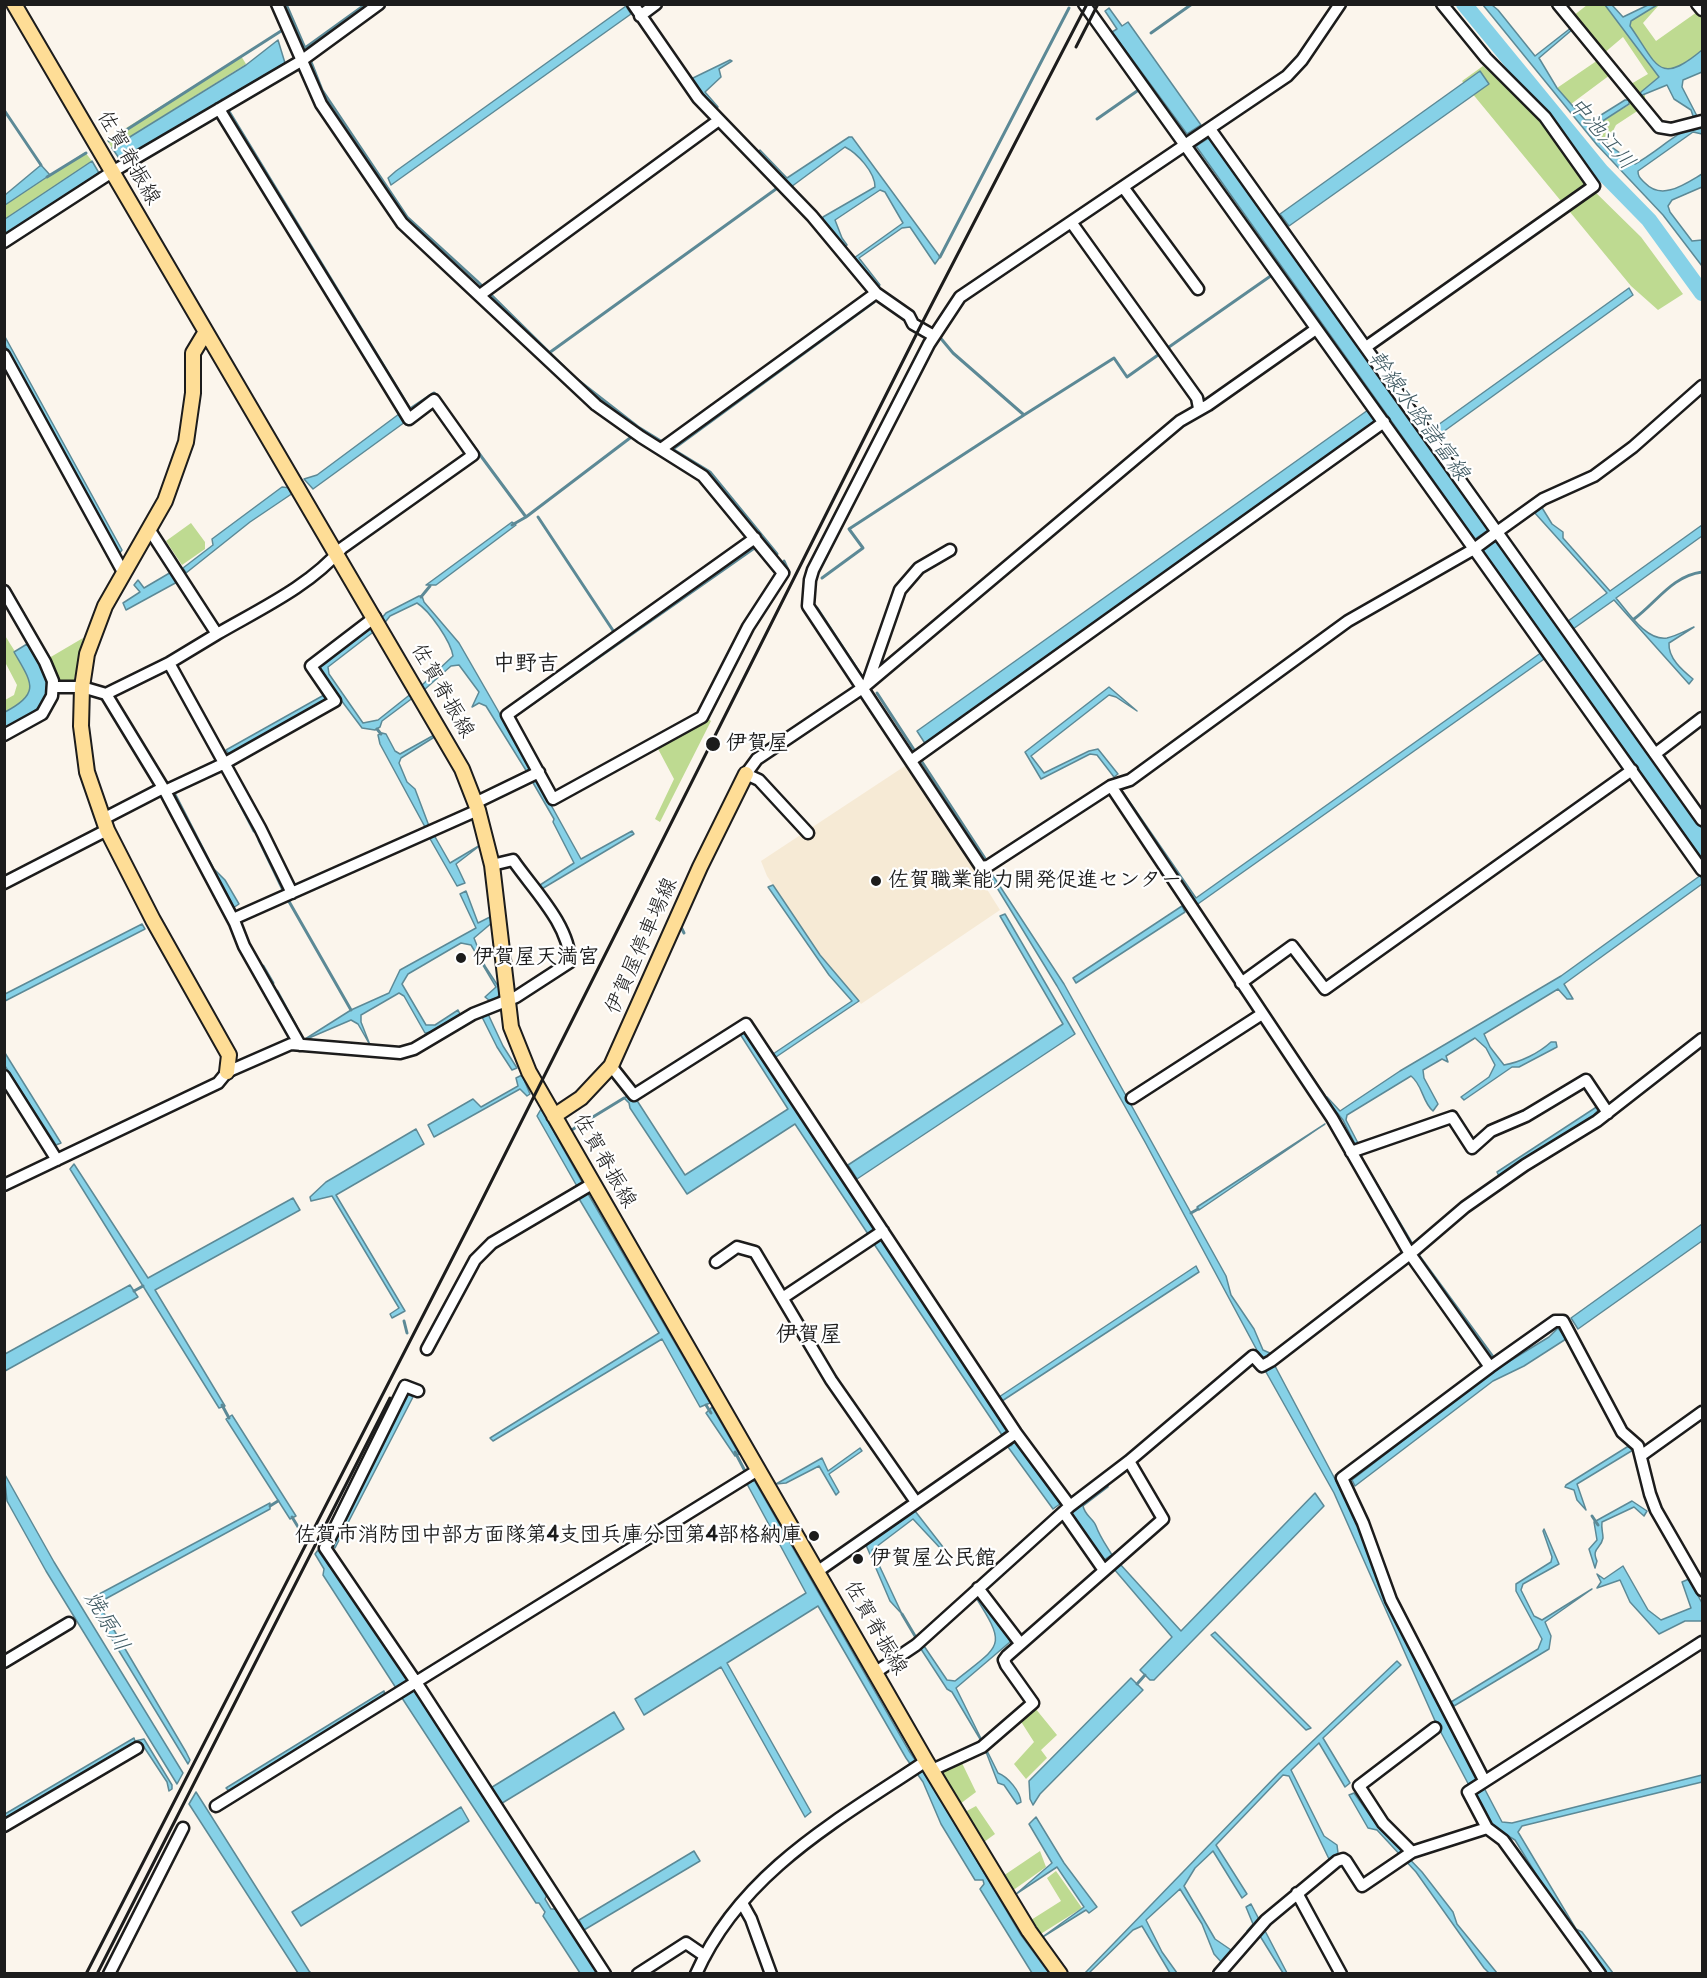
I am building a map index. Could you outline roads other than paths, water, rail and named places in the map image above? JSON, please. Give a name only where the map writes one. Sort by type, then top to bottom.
[{"type":"main road","name":"佐賀脊振線","points":[[14,4],[375,616],[462,769],[477,807],[492,865],[511,1027],[521,1054],[592,1184],[756,1472],[818,1571],[876,1672],[922,1767],[1029,1931],[1060,1974]]},
{"type":"main road","points":[[206,333],[193,353],[193,393],[186,442],[165,501],[123,572],[96,629],[87,654],[82,687],[83,748],[93,795],[105,825],[153,920],[229,1055],[227,1072]]},
{"type":"main road","name":"伊賀屋停車場線","points":[[554,1116],[581,1098],[611,1066],[700,867],[746,774]]},
{"type":"street","points":[[277,4],[321,104],[402,223],[596,405],[665,445],[704,476],[755,538],[783,573],[748,627],[702,717],[553,799],[534,774],[509,719],[755,538]]},
{"type":"street","points":[[4,242],[112,172],[301,61],[379,4]]},
{"type":"street","points":[[633,4],[698,98],[812,216],[876,293],[909,316],[913,324],[938,333]]},
{"type":"street","points":[[640,16],[656,4]]},
{"type":"street","points":[[1084,4],[1198,137],[1366,347],[1485,540],[1632,770],[1702,870]]},
{"type":"street","points":[[1340,4],[1287,76],[960,297],[938,333],[810,580],[808,606],[916,757],[981,867],[988,866],[1112,786],[1130,780],[1348,621],[1485,540],[1544,499],[1594,476],[1633,447],[1702,386]]},
{"type":"street","points":[[1366,347],[1594,186],[1545,117],[1486,58],[1442,4]]},
{"type":"street","points":[[1558,4],[1659,127],[1671,129],[1702,122]]},
{"type":"street","points":[[1697,4],[1702,10]]},
{"type":"street","points":[[106,694],[169,663],[295,588],[333,561],[337,554],[472,455],[434,400],[406,414],[224,106]]},
{"type":"street","points":[[480,295],[719,120]]},
{"type":"street","points":[[1198,137],[1316,329],[1384,422],[1485,540],[1655,754],[1702,820]]},
{"type":"street","points":[[1123,187],[1198,289]]},
{"type":"street","points":[[1071,222],[1197,398],[1199,408]]},
{"type":"street","points":[[665,445],[876,293]]},
{"type":"street","points":[[808,832],[759,780],[746,774],[757,759],[770,748],[816,722],[866,685],[1152,442],[1199,408],[1209,405],[1316,329]]},
{"type":"street","points":[[4,355],[123,572]]},
{"type":"street","points":[[916,757],[1384,422]]},
{"type":"street","points":[[149,529],[180,573],[217,634]]},
{"type":"street","points":[[866,685],[900,590],[919,568],[950,550]]},
{"type":"street","points":[[4,591],[45,662],[53,687],[52,696],[42,714],[4,735]]},
{"type":"street","points":[[4,883],[168,789],[335,701],[311,666],[375,616]]},
{"type":"street","points":[[169,663],[221,760],[287,895]]},
{"type":"street","points":[[53,687],[82,687],[106,694],[168,789],[244,946],[300,1045]]},
{"type":"street","points":[[1655,754],[1702,718]]},
{"type":"street","points":[[1241,983],[1292,946],[1325,989],[1632,770]]},
{"type":"street","points":[[233,920],[429,832],[534,774]]},
{"type":"street","points":[[1112,786],[1332,1118],[1410,1254],[1490,1367]]},
{"type":"street","points":[[4,1185],[218,1083],[227,1072],[281,1047],[300,1045],[400,1053],[414,1049],[472,1014],[507,1000],[551,976],[570,962],[570,956],[557,922],[542,895],[531,887],[513,860],[492,865]]},
{"type":"street","points":[[1132,1098],[1262,1014]]},
{"type":"street","points":[[611,1066],[634,1095],[746,1024],[996,1403],[1011,1437],[1065,1515],[1110,1563]]},
{"type":"street","points":[[876,1672],[919,1642],[981,1591],[1065,1515],[1253,1356],[1262,1366],[1269,1362],[1410,1254],[1465,1207],[1525,1165],[1608,1113],[1702,1040]]},
{"type":"street","points":[[4,1076],[57,1160]]},
{"type":"street","points":[[1351,1152],[1452,1117],[1472,1148],[1491,1131],[1526,1116],[1586,1080],[1608,1113]]},
{"type":"street","points":[[427,1349],[476,1260],[492,1244],[592,1184]]},
{"type":"street","points":[[784,1297],[883,1231]]},
{"type":"street","points":[[716,1262],[737,1246],[755,1252],[784,1297],[831,1380],[916,1502]]},
{"type":"street","points":[[1484,1779],[1391,1600],[1362,1523],[1341,1478],[1490,1367],[1555,1322],[1563,1321],[1622,1432],[1638,1446],[1656,1510],[1702,1590]]},
{"type":"street","points":[[418,1391],[405,1386],[325,1548],[605,1974]]},
{"type":"street","points":[[1642,1455],[1702,1412]]},
{"type":"street","points":[[818,1571],[1011,1437]]},
{"type":"street","points":[[696,1974],[705,1956],[742,1903],[765,1875],[787,1855],[922,1767],[985,1746],[1034,1703],[1004,1660],[1020,1642],[1163,1519],[1129,1461]]},
{"type":"street","points":[[216,1806],[756,1472]]},
{"type":"street","points":[[981,1591],[1020,1642]]},
{"type":"street","points":[[4,1662],[69,1623]]},
{"type":"street","points":[[1600,1974],[1503,1840],[1486,1828],[1468,1792],[1484,1779],[1702,1642]]},
{"type":"street","points":[[1412,1852],[1383,1823],[1359,1786],[1435,1728]]},
{"type":"street","points":[[4,1826],[137,1748]]},
{"type":"street","points":[[109,1974],[183,1828]]},
{"type":"street","points":[[1219,1974],[1266,1920],[1342,1859],[1362,1886],[1412,1852],[1486,1828]]},
{"type":"street","points":[[1298,1893],[1341,1974]]},
{"type":"street","points":[[742,1903],[764,1974]]},
{"type":"street","points":[[742,1903],[751,1919],[771,1974]]},
{"type":"street","points":[[638,1974],[686,1943],[705,1956]]},
{"type":"water","points":[[1483,5],[1492,5],[1498,10],[1535,56],[1572,27],[1573,29],[1539,58],[1557,88],[1585,120],[1593,120],[1625,100],[1629,100],[1629,104],[1598,124],[1596,132],[1609,146],[1635,164],[1682,132],[1698,125],[1702,126],[1702,134],[1693,132],[1638,171],[1638,175],[1652,188],[1666,191],[1702,174],[1702,187],[1672,200],[1668,206],[1692,241],[1702,240],[1702,266],[1663,215],[1597,145]]},
{"type":"water","points":[[1605,5],[1612,5],[1623,17],[1648,5],[1657,5],[1631,21],[1630,26],[1653,60],[1660,66],[1667,69],[1676,67],[1702,50],[1702,72],[1683,80],[1682,87],[1697,116],[1693,116],[1691,110],[1674,99],[1667,85],[1640,96],[1641,92],[1659,77]]},
{"type":"water","points":[[626,6],[631,14],[391,185],[388,178],[396,171]]},
{"type":"water","points":[[1109,8],[1122,26],[1128,22],[1201,125],[1187,134],[1112,32],[1117,29],[1105,11]]},
{"type":"water","points":[[278,40],[285,63],[121,161],[112,148],[246,65]]},
{"type":"water","points":[[732,61],[719,69],[721,77],[705,92],[718,107],[716,109],[693,83],[693,78]]},
{"type":"water","points":[[1480,71],[1489,84],[1289,226],[1280,214]]},
{"type":"water","points":[[852,137],[940,257],[935,264],[910,227],[902,228],[859,258],[880,285],[877,287],[854,258],[903,223],[885,192],[880,190],[835,220],[847,245],[845,247],[823,221],[823,217],[875,187],[869,169],[850,150],[845,147],[791,187],[757,152],[760,150],[787,178]]},
{"type":"water","points":[[1210,137],[1488,530],[1475,539],[1196,146]]},
{"type":"water","points":[[92,161],[99,173],[5,235],[5,219]]},
{"type":"water","points":[[41,165],[50,175],[5,205],[5,195]]},
{"type":"water","points":[[1629,288],[1633,295],[1436,437],[1431,430]]},
{"type":"water","points":[[4,335],[122,550],[119,554],[5,345]]},
{"type":"water","points":[[1368,410],[1377,422],[926,745],[917,731]]},
{"type":"water","points":[[399,414],[405,422],[313,489],[304,479],[317,475]]},
{"type":"water","points":[[282,487],[291,488],[293,493],[250,522],[186,573],[183,568],[213,545],[212,539]]},
{"type":"water","points":[[1541,506],[1552,524],[1563,532],[1563,538],[1610,591],[1702,525],[1702,536],[1616,598],[1638,624],[1659,638],[1677,635],[1694,627],[1669,643],[1673,659],[1693,679],[1689,684],[1614,600],[1573,629],[1568,621],[1607,593],[1534,512]]},
{"type":"water","points":[[512,522],[516,525],[436,585],[426,585]]},
{"type":"water","points":[[1497,540],[1702,828],[1702,859],[1482,550]]},
{"type":"water","points":[[173,571],[179,581],[126,610],[123,603],[140,592],[134,585],[138,580],[144,588]]},
{"type":"water","points":[[422,596],[424,602],[459,643],[531,768],[527,772],[486,706],[479,703],[472,707],[479,692],[459,665],[451,666],[424,690],[421,686],[453,656],[444,635],[428,613],[417,603],[390,616],[383,625],[381,619],[386,613]]},
{"type":"water","points":[[373,625],[376,630],[328,667],[329,674],[363,723],[378,720],[412,693],[414,697],[382,721],[380,727],[375,730],[362,728],[317,668],[318,663]]},
{"type":"water","points":[[27,644],[44,674],[47,685],[46,695],[34,711],[5,728],[5,712],[17,705],[29,693],[28,679],[14,652]]},
{"type":"water","points":[[1542,652],[1547,657],[1195,906],[1120,793],[1123,792],[1196,898]]},
{"type":"water","points":[[1109,687],[1137,711],[1109,695],[1031,756],[1044,773],[1089,751],[1098,749],[1118,774],[1114,777],[1097,755],[1090,754],[1041,779],[1025,752]]},
{"type":"water","points":[[324,695],[326,700],[229,754],[226,750]]},
{"type":"water","points":[[386,734],[395,751],[400,754],[436,734],[401,758],[399,763],[407,782],[415,789],[429,826],[425,827],[380,744],[378,735]]},
{"type":"water","points":[[536,778],[581,859],[632,831],[634,834],[540,890],[540,885],[574,863],[553,822],[554,819],[532,781]]},
{"type":"water","points":[[175,793],[214,869],[225,880],[239,904],[233,908],[172,794]]},
{"type":"water","points":[[434,835],[450,863],[482,844],[456,864],[465,883],[457,886],[429,837]]},
{"type":"water","points":[[990,871],[1064,984],[1226,1276],[1231,1295],[1254,1329],[1263,1350],[1272,1354],[1271,1366],[1275,1366],[1353,1513],[1389,1607],[1502,1822],[1512,1823],[1702,1775],[1702,1782],[1522,1826],[1518,1832],[1576,1929],[1582,1932],[1613,1973],[1607,1973],[1571,1931],[1515,1840],[1490,1825],[1436,1723],[1334,1493],[1266,1372],[1268,1367],[1265,1359],[1259,1354],[1145,1142],[1057,986],[988,873]]},
{"type":"water","points":[[1701,875],[1702,884],[1564,984],[1573,999],[1567,999],[1558,989],[1484,1034],[1490,1047],[1504,1065],[1517,1062],[1541,1050],[1551,1042],[1556,1042],[1557,1047],[1519,1067],[1512,1067],[1464,1100],[1461,1097],[1489,1077],[1495,1065],[1486,1048],[1475,1038],[1446,1056],[1448,1062],[1442,1059],[1423,1070],[1424,1078],[1438,1104],[1433,1111],[1411,1076],[1347,1115],[1346,1120],[1359,1145],[1356,1146],[1343,1120],[1325,1098],[1327,1097],[1340,1111],[1400,1071],[1561,976]]},
{"type":"water","points":[[773,885],[820,955],[859,1001],[776,1057],[773,1054],[852,1001],[829,975],[768,887]]},
{"type":"water","points":[[466,891],[478,923],[492,916],[494,921],[474,938],[485,966],[500,989],[498,998],[490,1001],[485,997],[496,987],[471,945],[461,943],[408,974],[402,984],[426,1025],[435,1025],[458,1010],[461,1016],[438,1031],[425,1033],[404,996],[399,993],[361,1015],[361,1022],[370,1045],[358,1024],[351,1020],[302,1041],[351,1010],[389,993],[400,970],[476,928],[460,894]]},
{"type":"water","points":[[1182,906],[1185,912],[1076,983],[1073,978]]},
{"type":"water","points":[[1005,914],[1075,1034],[857,1179],[848,1165],[1063,1024],[1000,916]]},
{"type":"water","points":[[142,924],[145,929],[5,1001],[5,994]]},
{"type":"water","points":[[488,1014],[503,1046],[517,1068],[512,1070],[497,1047],[481,1015]]},
{"type":"water","points":[[746,1030],[765,1063],[876,1229],[868,1234],[795,1124],[687,1194],[630,1108],[624,1098],[628,1096],[632,1100],[636,1099],[685,1175],[788,1109],[740,1034]]},
{"type":"water","points":[[5,1053],[61,1143],[56,1145],[5,1066]]},
{"type":"water","points":[[522,1075],[530,1094],[527,1096],[520,1089],[434,1137],[428,1125],[473,1099],[481,1107],[518,1086],[516,1078]]},
{"type":"water","points":[[1598,1106],[1600,1108],[1592,1117],[1499,1176],[1497,1172]]},
{"type":"water","points":[[541,1109],[583,1184],[578,1188],[537,1116]]},
{"type":"water","points":[[1325,1124],[1199,1210],[1197,1207]]},
{"type":"water","points":[[416,1129],[424,1144],[336,1195],[405,1311],[392,1318],[390,1314],[399,1308],[332,1196],[311,1201],[310,1197],[326,1182]]},
{"type":"water","points":[[74,1164],[148,1278],[293,1198],[300,1210],[155,1290],[225,1406],[219,1408],[70,1169]]},
{"type":"water","points":[[587,1192],[710,1403],[700,1407],[662,1339],[493,1441],[490,1438],[659,1333],[578,1197]]},
{"type":"water","points":[[1702,1224],[1702,1241],[1578,1329],[1571,1318]]},
{"type":"water","points":[[882,1237],[1010,1430],[1002,1435],[874,1244]]},
{"type":"water","points":[[1196,1266],[1199,1272],[1002,1401],[999,1397]]},
{"type":"water","points":[[130,1285],[138,1297],[5,1371],[5,1354]]},
{"type":"water","points":[[1558,1328],[1566,1339],[1524,1366],[1493,1381],[1355,1486],[1352,1480],[1490,1373],[1549,1337]]},
{"type":"water","points":[[408,1394],[413,1397],[335,1548],[332,1545]]},
{"type":"water","points":[[712,1407],[739,1454],[735,1456],[706,1413]]},
{"type":"water","points":[[232,1415],[296,1516],[290,1519],[226,1419]]},
{"type":"water","points":[[1015,1442],[1060,1504],[1053,1509],[1008,1447]]},
{"type":"water","points":[[1627,1447],[1632,1447],[1633,1450],[1577,1484],[1586,1510],[1577,1500],[1574,1490],[1565,1487],[1566,1485]]},
{"type":"water","points":[[860,1448],[862,1451],[829,1474],[839,1492],[836,1495],[819,1466],[786,1483],[776,1484],[822,1458],[828,1471]]},
{"type":"water","points":[[4,1473],[54,1562],[183,1773],[177,1784],[46,1571],[7,1501]]},
{"type":"water","points":[[754,1480],[909,1751],[932,1785],[1021,1935],[1049,1973],[1032,1973],[980,1889],[984,1884],[983,1880],[975,1880],[941,1824],[923,1782],[906,1758],[818,1606],[727,1663],[811,1812],[805,1817],[721,1667],[644,1715],[635,1699],[806,1593],[747,1484]]},
{"type":"water","points":[[1107,1483],[1108,1487],[1083,1506],[1112,1555],[1104,1560],[1071,1514]]},
{"type":"water","points":[[1315,1493],[1324,1506],[1154,1680],[1150,1680],[1140,1670],[1172,1637],[1114,1569],[1120,1564],[1181,1631]]},
{"type":"water","points":[[1632,1501],[1647,1511],[1644,1516],[1634,1507],[1602,1522],[1603,1538],[1595,1553],[1597,1561],[1595,1568],[1589,1549],[1597,1540],[1594,1522]]},
{"type":"water","name":"焼原川","points":[[270,1503],[270,1509],[98,1603],[186,1752],[190,1760],[188,1764],[88,1600]]},
{"type":"water","points":[[915,1511],[943,1547],[941,1549],[913,1519],[872,1550],[902,1614],[890,1601],[866,1545]]},
{"type":"water","points":[[1544,1529],[1559,1564],[1523,1584],[1521,1590],[1534,1616],[1542,1620],[1592,1589],[1545,1622],[1551,1636],[1549,1649],[1454,1706],[1451,1702],[1538,1649],[1542,1639],[1516,1591],[1516,1584],[1551,1562],[1552,1557]]},
{"type":"water","points":[[318,1550],[329,1566],[333,1565],[408,1680],[405,1683],[411,1692],[414,1690],[547,1895],[545,1899],[551,1909],[556,1909],[598,1973],[580,1973],[543,1916],[545,1912],[539,1903],[536,1903],[402,1698],[405,1696],[399,1687],[396,1688],[323,1575],[324,1569],[315,1554]]},
{"type":"water","points":[[1623,1566],[1648,1610],[1661,1620],[1691,1608],[1682,1582],[1689,1579],[1702,1603],[1702,1621],[1685,1621],[1659,1634],[1630,1602],[1620,1580],[1597,1588],[1601,1582],[1597,1574],[1604,1579]]},
{"type":"water","points":[[977,1594],[1011,1638],[1010,1642],[956,1688],[998,1773],[1016,1789],[1021,1802],[1017,1804],[1004,1785],[998,1783],[983,1744],[952,1692],[947,1689],[919,1646],[922,1643],[947,1680],[955,1681],[990,1652],[995,1644],[995,1636],[986,1613],[975,1596]]},
{"type":"water","points":[[1215,1632],[1311,1728],[1306,1730],[1211,1635]]},
{"type":"water","points":[[1397,1661],[1401,1665],[1323,1738],[1350,1783],[1345,1787],[1319,1743],[1291,1770],[1324,1836],[1337,1845],[1338,1853],[1329,1859],[1289,1776],[1283,1775],[1216,1845],[1247,1894],[1242,1898],[1213,1851],[1195,1868],[1184,1886],[1215,1939],[1234,1952],[1223,1964],[1214,1954],[1202,1924],[1180,1889],[1146,1920],[1162,1952],[1177,1973],[1170,1973],[1142,1926],[1133,1930],[1089,1973],[1084,1974],[1279,1773]]},
{"type":"water","points":[[1131,1678],[1143,1690],[1040,1794],[1033,1805],[1030,1799],[1029,1781]]},
{"type":"water","points":[[384,1691],[385,1696],[230,1792],[226,1788]]},
{"type":"water","points":[[614,1712],[624,1729],[499,1805],[489,1789]]},
{"type":"water","points":[[134,1738],[135,1741],[144,1739],[172,1785],[172,1789],[169,1791],[167,1782],[142,1744],[134,1743],[5,1822],[5,1814]]},
{"type":"water","points":[[196,1792],[311,1973],[298,1973],[189,1804]]},
{"type":"water","points":[[1354,1793],[1377,1825],[1422,1872],[1453,1912],[1457,1924],[1497,1973],[1489,1973],[1484,1968],[1416,1872],[1377,1830],[1368,1828],[1349,1795]]},
{"type":"water","points":[[461,1807],[469,1821],[301,1926],[292,1912]]},
{"type":"water","points":[[1036,1817],[1064,1863],[1097,1907],[1089,1913],[1086,1910],[1041,1938],[1084,1907],[1057,1867],[1016,1894],[1052,1863],[1029,1824]]},
{"type":"water","points":[[694,1851],[700,1861],[584,1930],[579,1920]]},
{"type":"water","points":[[1251,1904],[1287,1973],[1283,1973],[1255,1928],[1249,1935],[1247,1931],[1253,1924],[1246,1907]]},
{"type":"waterway","points":[[286,4],[305,48],[366,4]]},
{"type":"waterway","points":[[1151,33],[1192,4]]},
{"type":"waterway","name":"中池江川","points":[[1464,4],[1601,171],[1649,220],[1702,293]]},
{"type":"waterway","points":[[940,257],[1069,8]]},
{"type":"waterway","points":[[109,141],[281,31]]},
{"type":"waterway","points":[[311,62],[322,90],[407,217],[477,281],[564,367]]},
{"type":"waterway","points":[[1097,119],[1140,89]]},
{"type":"waterway","points":[[222,100],[410,409],[434,393],[438,398]]},
{"type":"waterway","points":[[4,110],[41,165]]},
{"type":"waterway","points":[[47,177],[86,153]]},
{"type":"waterway","points":[[549,353],[776,189]]},
{"type":"waterway","points":[[1169,347],[1272,275]]},
{"type":"waterway","points":[[673,449],[874,302]]},
{"type":"waterway","points":[[822,578],[863,548],[849,529],[1024,415],[953,353],[938,335]]},
{"type":"waterway","points":[[1024,415],[1114,358],[1127,377],[1158,355]]},
{"type":"waterway","points":[[575,378],[638,427],[664,443]]},
{"type":"waterway","points":[[458,425],[526,517],[630,438]]},
{"type":"waterway","points":[[669,447],[710,472],[777,554]]},
{"type":"waterway","points":[[512,525],[526,517]]},
{"type":"waterway","points":[[538,517],[614,632]]},
{"type":"waterway","points":[[512,718],[753,549]]},
{"type":"waterway","points":[[784,561],[789,572]]},
{"type":"waterway","points":[[1634,619],[1673,584],[1691,574],[1702,572]]},
{"type":"waterway","points":[[421,597],[430,586]]},
{"type":"waterway","points":[[817,608],[863,678]]},
{"type":"waterway","points":[[877,693],[986,860]]},
{"type":"waterway","points":[[377,729],[381,734]]},
{"type":"waterway","points":[[225,775],[254,831]]},
{"type":"waterway","points":[[259,840],[284,892]]},
{"type":"waterway","points":[[287,898],[351,1010]]},
{"type":"waterway","points":[[681,927],[684,933]]},
{"type":"waterway","points":[[263,966],[273,983]]},
{"type":"waterway","points":[[277,991],[296,1026]]},
{"type":"waterway","points":[[1277,1026],[1326,1098]]},
{"type":"waterway","points":[[570,1131],[624,1098]]},
{"type":"waterway","points":[[1365,1165],[1412,1244]]},
{"type":"waterway","points":[[1191,1213],[1198,1209]]},
{"type":"waterway","points":[[1419,1256],[1493,1357]]},
{"type":"waterway","points":[[134,1291],[143,1286]]},
{"type":"waterway","points":[[404,1321],[407,1333]]},
{"type":"waterway","points":[[222,1405],[229,1418]]},
{"type":"waterway","points":[[706,1405],[711,1413]]},
{"type":"waterway","points":[[1005,1433],[1011,1445]]},
{"type":"waterway","points":[[735,1452],[746,1473]]},
{"type":"waterway","points":[[270,1506],[278,1501]]},
{"type":"waterway","points":[[1592,1516],[1598,1525]]},
{"type":"waterway","points":[[292,1517],[303,1535]]},
{"type":"waterway","points":[[902,1614],[918,1641]]},
{"type":"waterway","points":[[1137,1684],[1145,1675]]},
{"type":"railway","points":[[86,1974],[475,1214],[920,327],[1087,4]]},
{"type":"railway","points":[[1076,47],[1098,4]]},
{"type":"railway","points":[[97,1974],[390,1398]]},
{"type":"place","name":"伊賀屋","points":[[713,744]]},
{"type":"place","name":"佐賀職業能力開発促進センター","points":[[876,881]]},
{"type":"place","name":"伊賀屋天満宮","points":[[461,958]]},
{"type":"place","name":"佐賀市消防団中部方面隊第4支団兵庫分団第4部格納庫","points":[[814,1536]]},
{"type":"place","name":"伊賀屋公民館","points":[[858,1559]]},
{"type":"district","name":"中野吉","points":[[526,664]]},
{"type":"district","name":"伊賀屋","points":[[809,1335]]},
{"type":"water label","name":"幹線水路諸富線","points":[[1418,416]]}]
